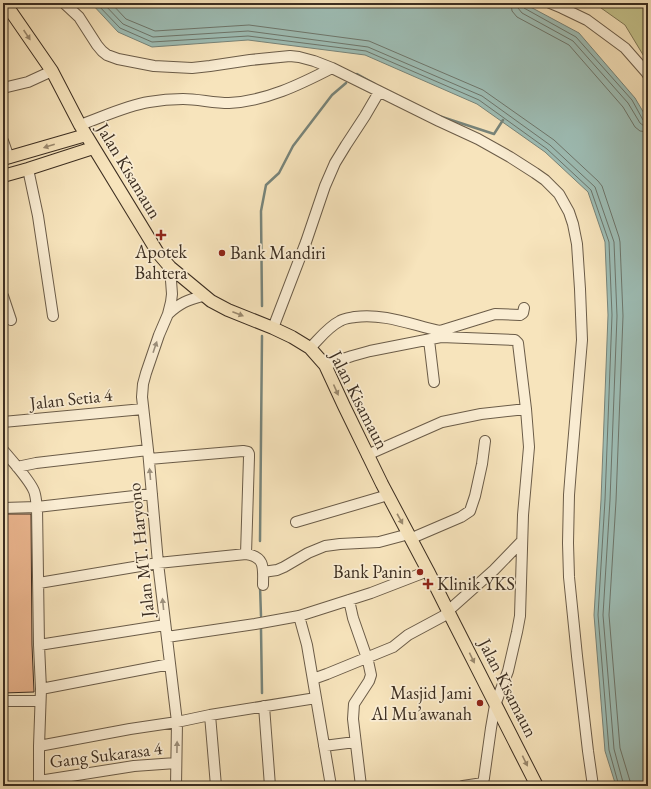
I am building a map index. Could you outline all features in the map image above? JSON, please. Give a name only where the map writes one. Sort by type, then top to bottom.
[{"type":"main road","name":"Jalan Kisamaun","points":[[6,3],[52,71],[93,148],[158,253],[170,267],[215,304],[292,337],[310,348],[325,365],[367,455],[428,571],[537,786]]},
{"type":"main road","points":[[6,158],[83,130]]},
{"type":"main road","points":[[3,176],[93,148]]},
{"type":"street","points":[[64,3],[79,17],[102,51],[118,60],[154,66],[192,68],[290,56],[314,61],[332,68],[478,139],[535,173],[545,180],[559,194],[569,212],[573,224],[579,266],[582,340],[569,495],[568,543],[569,577],[593,786]]},
{"type":"street","points":[[550,3],[587,20],[625,48],[648,75]]},
{"type":"street","points":[[83,130],[111,113],[132,106],[149,102],[183,99],[227,103],[241,102],[274,94],[332,68]]},
{"type":"street","points":[[3,88],[28,82],[52,71]]},
{"type":"street","points":[[273,328],[306,242],[325,186],[335,163],[379,92]]},
{"type":"street","points":[[3,141],[6,158]]},
{"type":"street","points":[[28,169],[38,216],[53,316]]},
{"type":"street","name":"Jalan MT. Haryono","points":[[170,267],[172,294],[168,314],[159,335],[143,384],[142,397],[149,454],[158,563],[177,722],[176,786]]},
{"type":"street","points":[[3,296],[10,320]]},
{"type":"street","name":"Jalan MT. Haryono","points":[[168,314],[182,303],[204,296]]},
{"type":"street","points":[[325,365],[366,352],[429,340],[440,334],[495,314],[520,316],[523,313],[524,308]]},
{"type":"street","points":[[310,348],[330,328],[339,322],[348,318],[373,316],[406,322],[428,328],[440,334],[515,340],[519,346],[529,447],[522,541],[519,624],[508,671],[495,705],[482,784],[463,786]]},
{"type":"street","points":[[429,340],[434,382]]},
{"type":"street","name":"Jalan Setia 4","points":[[3,422],[143,409]]},
{"type":"street","points":[[367,455],[442,422],[480,414],[526,409]]},
{"type":"street","points":[[263,572],[284,567],[308,553],[325,546],[379,542],[410,536],[461,517],[470,511],[475,496],[485,441]]},
{"type":"street","points":[[3,450],[34,490],[36,496],[41,689],[39,784]]},
{"type":"street","points":[[17,467],[36,463],[149,454],[248,452],[246,554]]},
{"type":"street","points":[[3,508],[37,507],[152,494]]},
{"type":"street","points":[[296,522],[388,495]]},
{"type":"street","points":[[312,679],[393,647],[408,635],[448,612],[494,570],[522,541]]},
{"type":"street","points":[[38,583],[158,563],[246,554],[252,555],[261,560],[263,566],[262,584]]},
{"type":"street","points":[[167,637],[299,616],[371,593],[428,571]]},
{"type":"street","points":[[349,600],[353,618],[368,661],[371,675],[369,681],[354,704],[353,718],[355,742],[361,786]]},
{"type":"street","points":[[299,616],[307,645],[331,786]]},
{"type":"street","points":[[39,645],[165,625]]},
{"type":"street","points":[[41,689],[170,664]]},
{"type":"street","points":[[39,746],[210,715],[316,698]]},
{"type":"street","points":[[3,701],[40,700]]},
{"type":"street","points":[[264,706],[270,786]]},
{"type":"street","points":[[210,715],[216,786]]},
{"type":"street","points":[[324,746],[355,742]]},
{"type":"street","name":"Gang Sukarasa 4","points":[[39,784],[134,766],[176,764]]},
{"type":"shaded area","points":[[594,3],[648,3],[648,63],[625,25]]},
{"type":"water","points":[[91,3],[523,3],[579,33],[635,98],[648,120],[648,786],[616,786],[605,751],[594,615],[601,500],[608,315],[605,242],[588,192],[545,152],[477,104],[365,55],[248,40],[152,47],[118,32]]},
{"type":"building","points":[[3,514],[31,514],[32,645],[34,692],[3,693]]},
{"type":"waterway","points":[[355,76],[357,74],[375,84]]},
{"type":"waterway","points":[[262,306],[261,211],[266,185],[279,173],[293,146],[332,95],[346,83]]},
{"type":"waterway","points":[[439,116],[494,134],[503,120]]},
{"type":"waterway","points":[[260,541],[262,336]]},
{"type":"waterway","points":[[260,586],[261,616]]},
{"type":"waterway","points":[[261,629],[262,693]]},
{"type":"place","name":"Apotek Bahtera","points":[[161,235]]},
{"type":"place","name":"Bank Mandiri","points":[[222,253]]},
{"type":"place","name":"Bank Panin","points":[[420,572]]},
{"type":"place","name":"Klinik YKS","points":[[428,584]]},
{"type":"place","name":"Masjid Jami Al Mu’awanah","points":[[480,703]]}]
